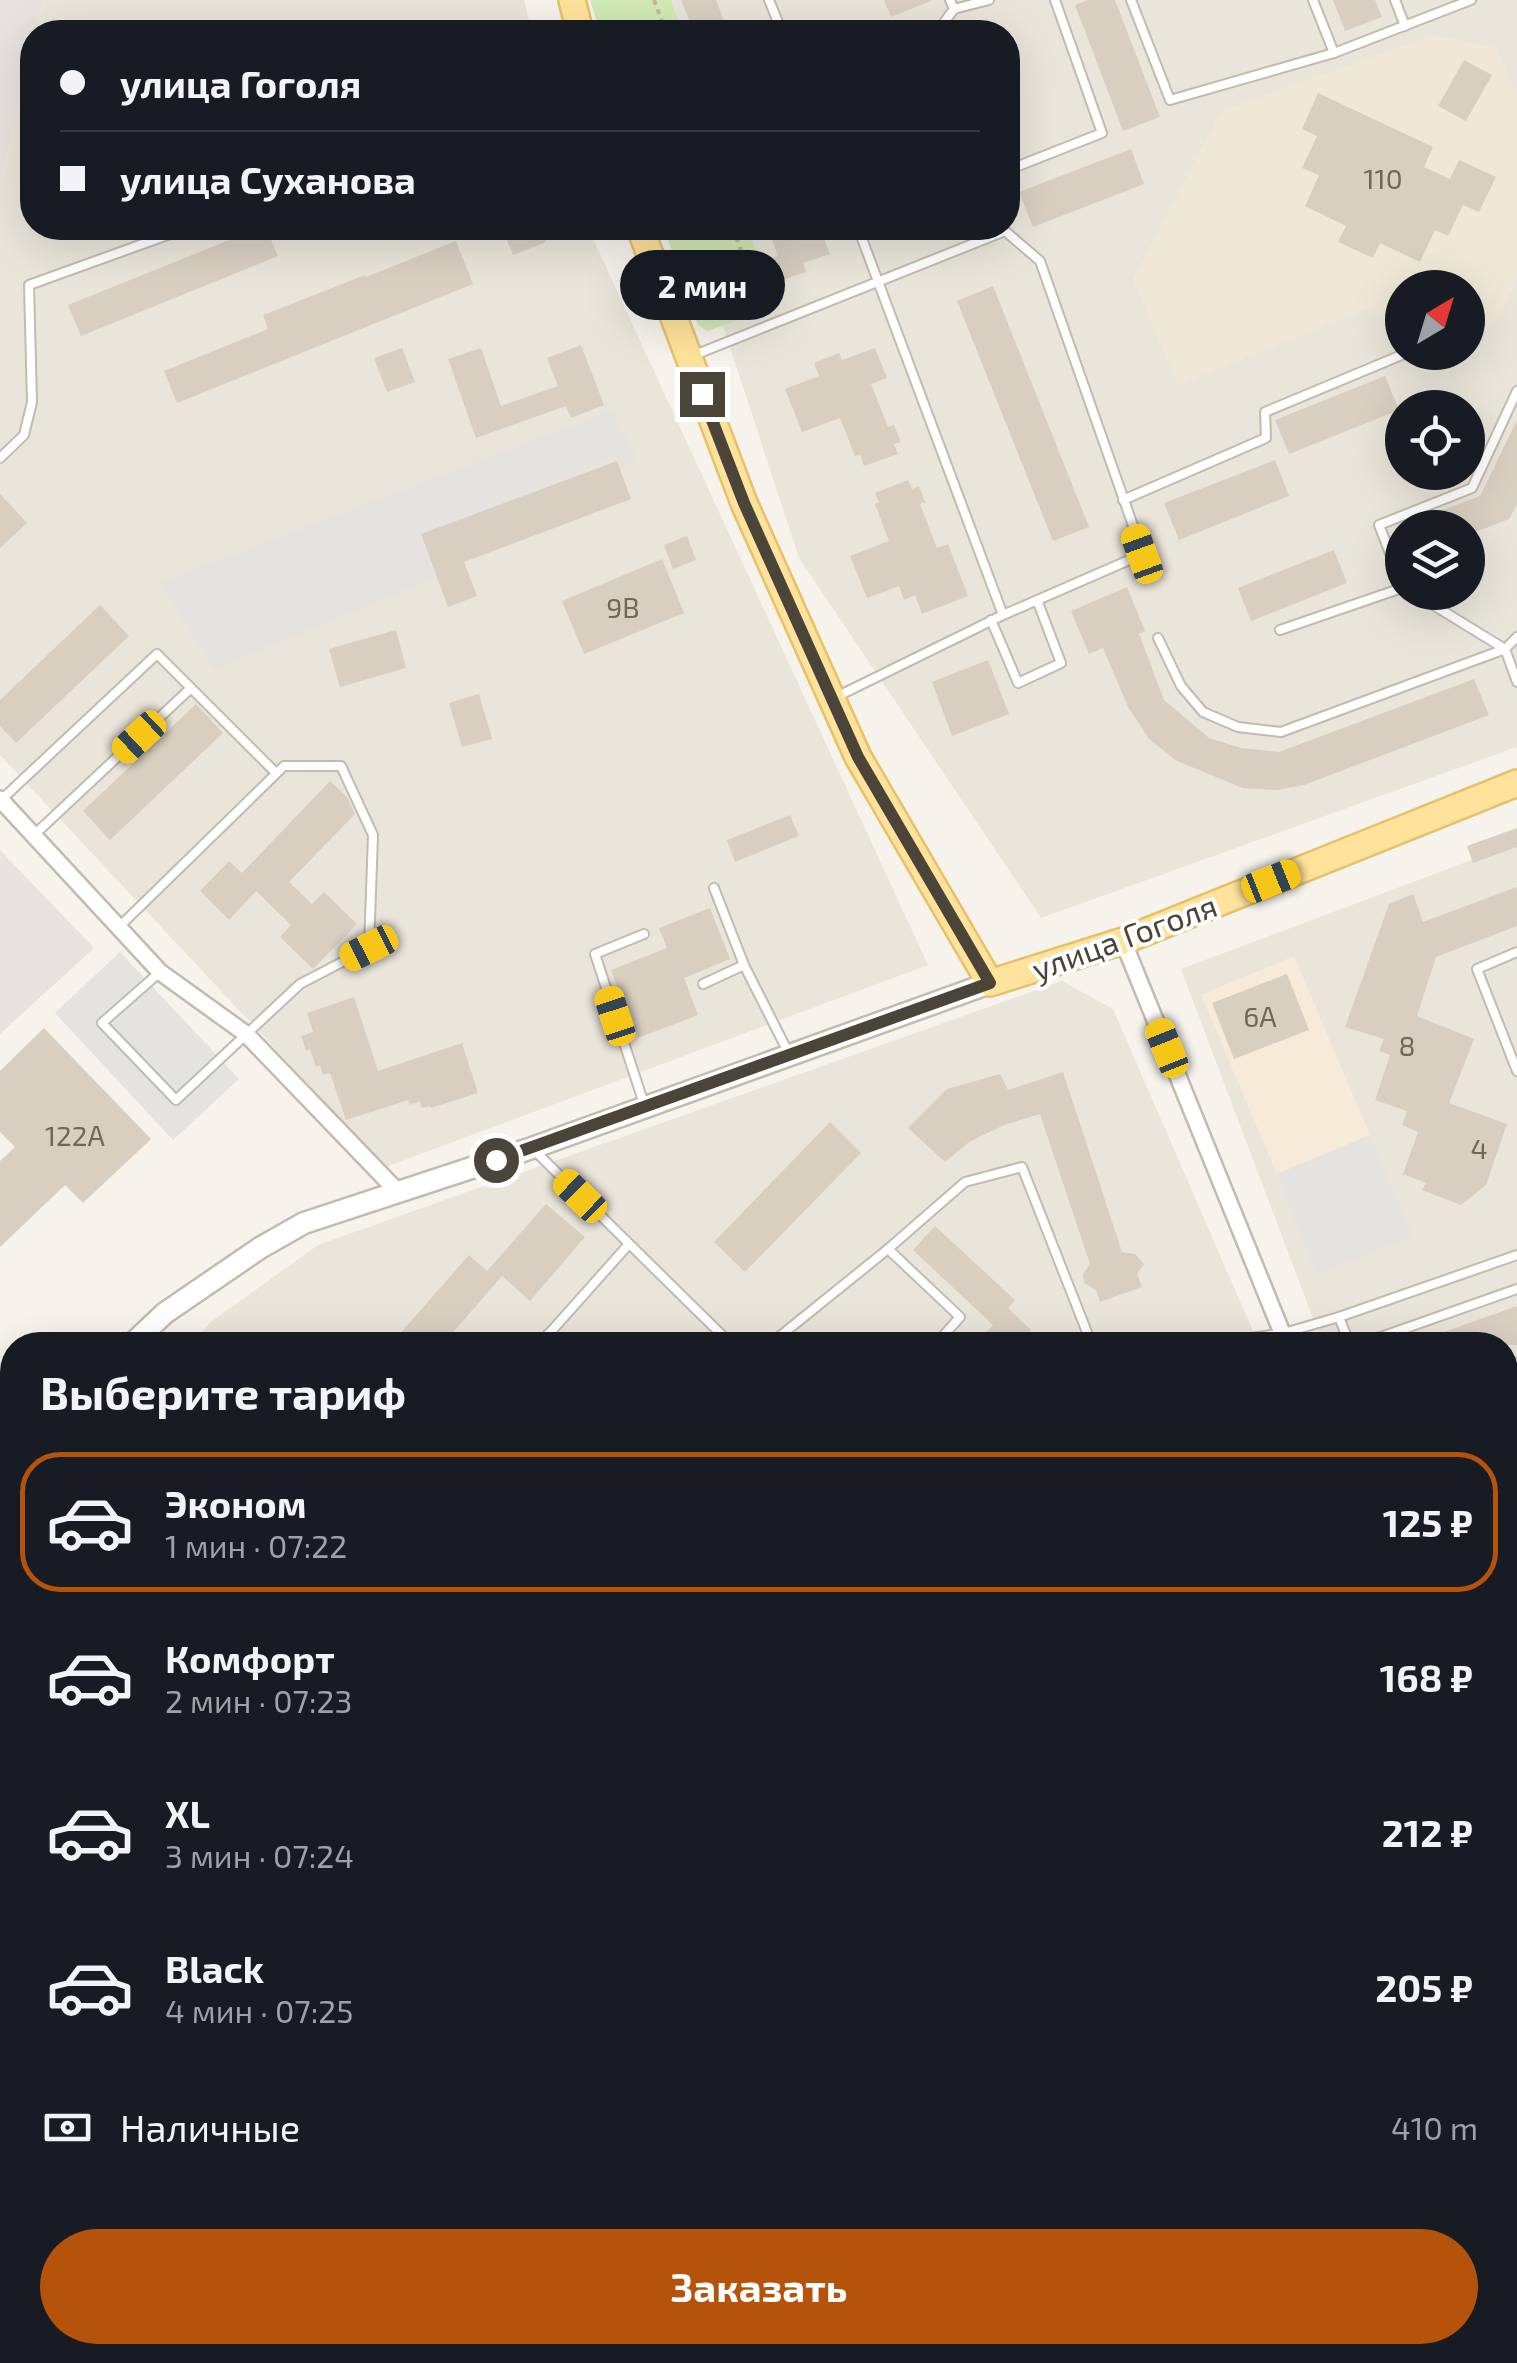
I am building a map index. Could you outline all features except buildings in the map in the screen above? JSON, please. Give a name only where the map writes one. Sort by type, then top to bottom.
[{"type":"main road","points":[[644,240],[744,503],[858,757],[990,983]]},
{"type":"main road","name":"улица Гоголя","points":[[990,983],[1124,941],[1517,784]]},
{"type":"street","points":[[0,800],[160,972],[246,1034],[398,1194]]},
{"type":"street","points":[[1124,941],[1282,1332]]},
{"type":"street","name":"улица Гоголя","points":[[145,1332],[166,1313],[260,1248],[304,1223],[532,1148],[990,983]]},
{"type":"lane","points":[[952,5],[989,0]]},
{"type":"lane","points":[[1020,165],[1102,133],[1055,0]]},
{"type":"lane","points":[[1131,0],[1170,100],[1334,53],[1471,0]]},
{"type":"lane","points":[[1313,0],[1334,53]]},
{"type":"lane","points":[[1395,0],[1405,26]]},
{"type":"lane","points":[[0,458],[24,435],[32,402],[29,285],[154,240]]},
{"type":"lane","points":[[863,240],[1003,614]]},
{"type":"lane","points":[[688,358],[979,240]]},
{"type":"lane","points":[[832,698],[1003,614],[1142,554],[1040,261],[1016,240]]},
{"type":"lane","points":[[1123,500],[1266,438],[1266,412],[1385,362]]},
{"type":"lane","points":[[1417,510],[1472,488],[1517,391]]},
{"type":"lane","points":[[1280,630],[1385,592]]},
{"type":"lane","points":[[991,620],[1018,683],[1062,663],[1037,600]]},
{"type":"lane","points":[[1441,610],[1505,649],[1517,682]]},
{"type":"lane","points":[[1158,638],[1182,686],[1203,712],[1238,727],[1281,732],[1505,649],[1517,637]]},
{"type":"lane","points":[[0,800],[157,654],[276,774]]},
{"type":"lane","points":[[34,835],[191,688]]},
{"type":"lane","points":[[120,926],[284,766],[341,766],[373,835],[369,948],[300,984],[176,1100],[102,1024],[160,972]]},
{"type":"lane","points":[[714,888],[744,965],[790,1056]]},
{"type":"lane","points":[[644,934],[595,954],[645,1108]]},
{"type":"lane","points":[[1517,952],[1477,969],[1517,1071]]},
{"type":"lane","points":[[702,984],[744,965]]},
{"type":"lane","points":[[532,1148],[719,1332]]},
{"type":"lane","points":[[785,1332],[965,1182],[1022,1167],[1087,1332]]},
{"type":"lane","points":[[550,1332],[629,1244]]},
{"type":"lane","points":[[888,1248],[960,1317],[947,1332]]},
{"type":"lane","points":[[1302,1332],[1517,1255]]},
{"type":"lane","points":[[1395,1332],[1517,1289]]},
{"type":"lane","points":[[1339,1317],[1345,1332]]},
{"type":"path","points":[[737,240],[768,326]]},
{"type":"shaded area","points":[[0,0],[43,0],[38,20],[20,20],[20,96],[0,182]]},
{"type":"shaded area","points":[[43,0],[524,0],[529,20],[38,20]]},
{"type":"shaded area","points":[[616,0],[1517,0],[1517,747],[1041,918],[799,558],[695,240],[1020,240],[1020,20],[623,20]]},
{"type":"shaded area","points":[[1434,35],[1496,48],[1517,93],[1517,276],[1499,320],[1485,326],[1485,270],[1385,270],[1385,319],[1365,309],[1178,386],[1133,279],[1221,111]]},
{"type":"shaded area","points":[[20,96],[20,240],[594,240],[928,965],[386,1167],[0,755],[0,182]]},
{"type":"shaded area","points":[[612,411],[639,461],[624,465],[616,457],[420,538],[437,577],[214,669],[159,583]]},
{"type":"shaded area","points":[[1517,843],[1517,1332],[1318,1332],[1181,969]]},
{"type":"shaded area","points":[[0,850],[94,948],[0,1034]]},
{"type":"shaded area","points":[[120,952],[239,1079],[173,1140],[55,1013]]},
{"type":"shaded area","points":[[1294,956],[1370,1135],[1277,1174],[1201,995]]},
{"type":"shaded area","points":[[1062,981],[1113,1009],[1253,1332],[202,1332],[318,1245]]},
{"type":"shaded area","points":[[1370,1135],[1413,1236],[1316,1274],[1277,1174]]},
{"type":"green space","points":[[590,0],[671,0],[678,20],[596,20]]},
{"type":"green space","points":[[668,240],[752,240],[775,307],[707,331],[698,325]]},
{"type":"route","points":[[496,1160],[990,983],[858,757],[744,503],[702,394]]}]
